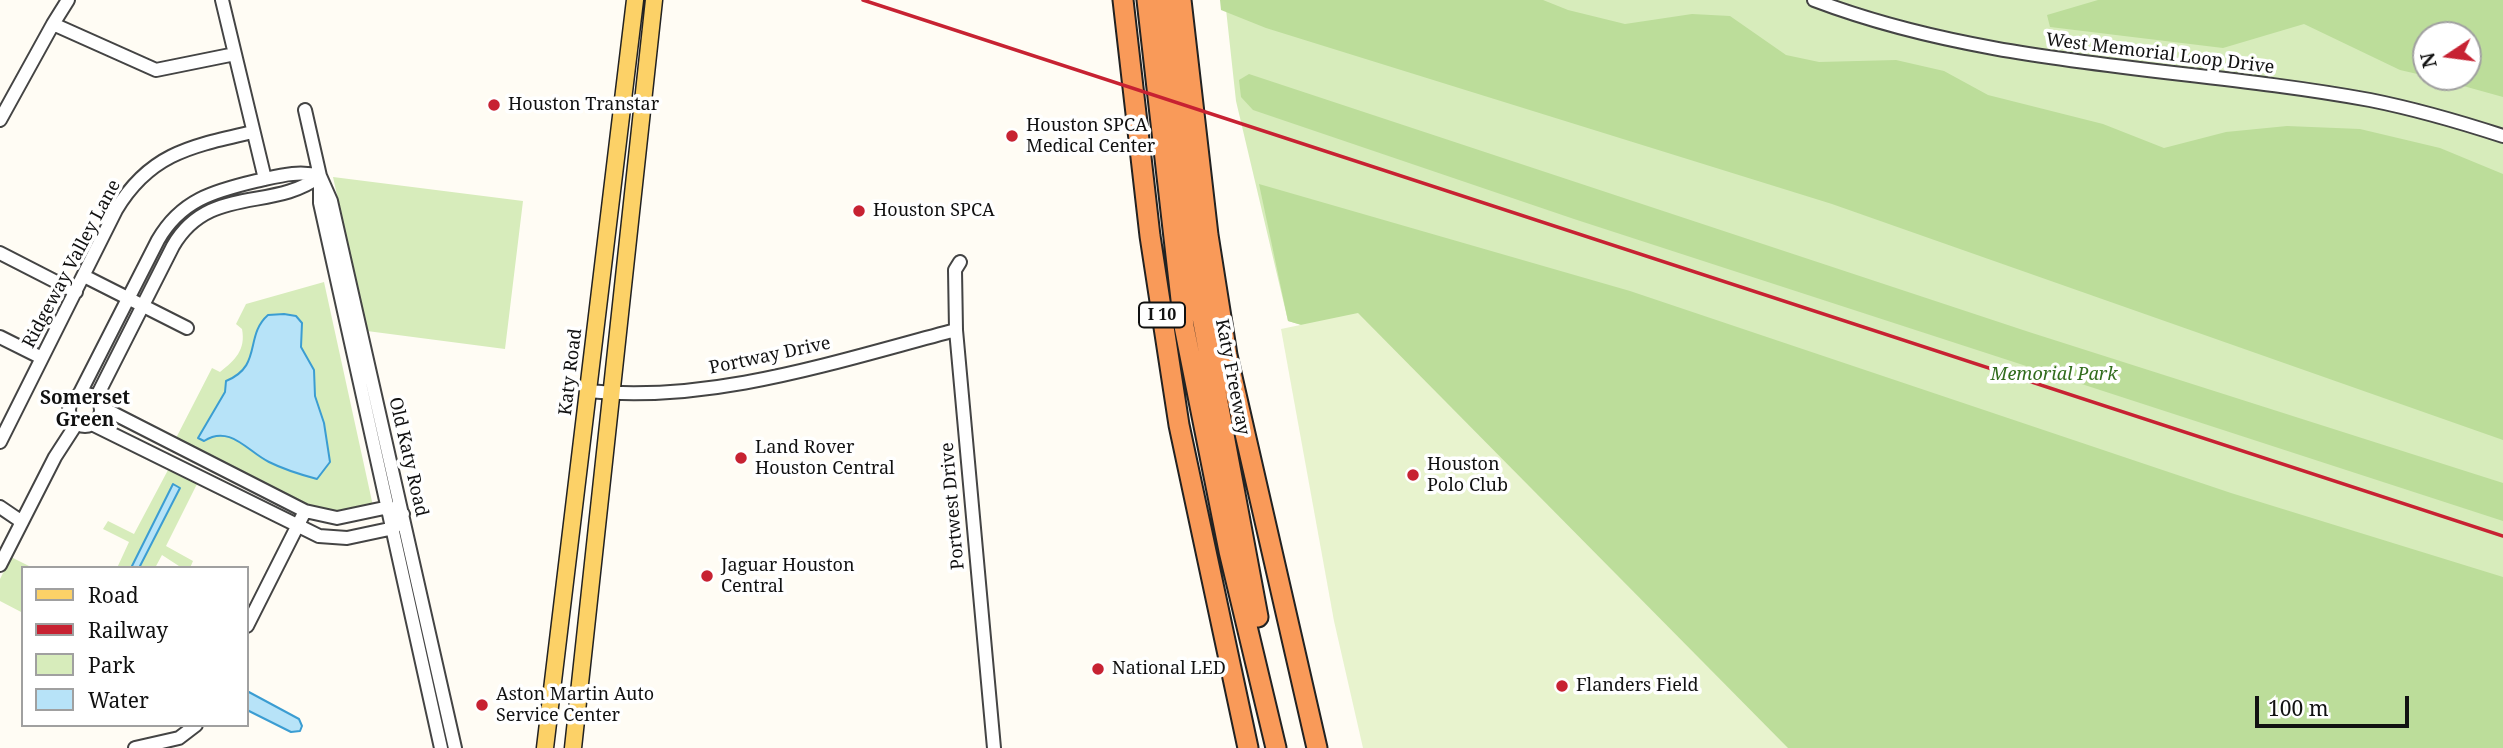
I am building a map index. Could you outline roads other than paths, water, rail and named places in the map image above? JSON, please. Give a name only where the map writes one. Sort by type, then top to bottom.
[{"type":"highway","name":"I 10","points":[[1123,0],[1150,236],[1179,425],[1248,748]]},
{"type":"highway","points":[[1147,0],[1191,363],[1229,551],[1276,748]]},
{"type":"highway","points":[[1163,0],[1202,317],[1241,537],[1289,748]]},
{"type":"highway","name":"Katy Freeway","points":[[1181,0],[1208,235],[1227,355],[1317,748]]},
{"type":"highway","points":[[1233,748],[1234,686]]},
{"type":"main road","name":"Katy Road","points":[[545,748],[635,0]]},
{"type":"main road","points":[[573,748],[609,393],[654,0]]},
{"type":"main road","points":[[611,196],[632,194]]},
{"type":"main road","points":[[593,348],[615,349]]},
{"type":"street","points":[[0,120],[68,0]]},
{"type":"street","points":[[222,0],[253,132],[259,181],[256,197]]},
{"type":"street","name":"West Memorial Loop Drive","points":[[1814,0],[1942,39],[2092,65],[2284,87],[2372,101],[2503,136]]},
{"type":"street","points":[[53,24],[156,70],[234,54]]},
{"type":"street","name":"Old Katy Road","points":[[305,110],[320,176],[320,204],[403,514],[443,722],[441,748]]},
{"type":"street","name":"Ridgeway Valley Lane","points":[[0,442],[4,424],[42,358],[126,193],[148,170],[192,147],[253,132]]},
{"type":"street","points":[[77,423],[70,410],[162,233],[181,211],[212,191],[302,172],[320,176]]},
{"type":"street","points":[[92,424],[99,417],[99,403],[143,306],[185,227],[211,209],[306,187],[320,176]]},
{"type":"street","points":[[0,253],[76,292]]},
{"type":"street","name":"Portwest Drive","points":[[960,262],[955,270],[956,330],[995,748]]},
{"type":"street","points":[[84,276],[187,328]]},
{"type":"street","name":"Portway Drive","points":[[588,391],[665,394],[752,379],[956,330]]},
{"type":"street","points":[[0,337],[42,358]]},
{"type":"street","name":"Old Katy Road","points":[[358,342],[394,528],[443,722],[455,748]]},
{"type":"street","points":[[77,423],[92,424],[296,528],[338,539],[394,528],[403,514],[389,506],[337,518],[305,512],[196,456],[99,403],[88,394],[79,395]]},
{"type":"street","points":[[0,565],[55,457],[77,423]]},
{"type":"street","points":[[188,473],[196,456]]},
{"type":"street","points":[[0,507],[22,522]]},
{"type":"street","points":[[248,624],[305,512]]},
{"type":"street","points":[[135,748],[179,738],[193,727]]},
{"type":"water","points":[[268,315],[296,316],[302,323],[301,347],[314,370],[315,396],[324,423],[330,462],[317,479],[269,462],[230,438],[213,437],[204,441],[198,438],[225,392],[226,381],[245,367],[261,323]]},
{"type":"water","points":[[173,484],[180,488],[140,566],[132,566]]},
{"type":"water","points":[[248,692],[299,719],[302,726],[300,731],[291,732],[248,710]]},
{"type":"railway","points":[[863,0],[2503,536]]},
{"type":"place","name":"Houston Transtar","points":[[494,105]]},
{"type":"place","name":"Houston SPCA Medical Center","points":[[1012,136]]},
{"type":"place","name":"Houston SPCA","points":[[859,211]]},
{"type":"place","name":"Land Rover Houston Central","points":[[741,458]]},
{"type":"place","name":"Houston Polo Club","points":[[1413,475]]},
{"type":"place","name":"Jaguar Houston Central","points":[[707,576]]},
{"type":"place","name":"National LED","points":[[1098,669]]},
{"type":"place","name":"Flanders Field","points":[[1562,686]]},
{"type":"place","name":"Aston Martin Auto Service Center","points":[[482,705]]},
{"type":"district","name":"Somerset Green","points":[[85,410]]},
{"type":"park label","name":"Memorial Park","points":[[2054,375]]}]
